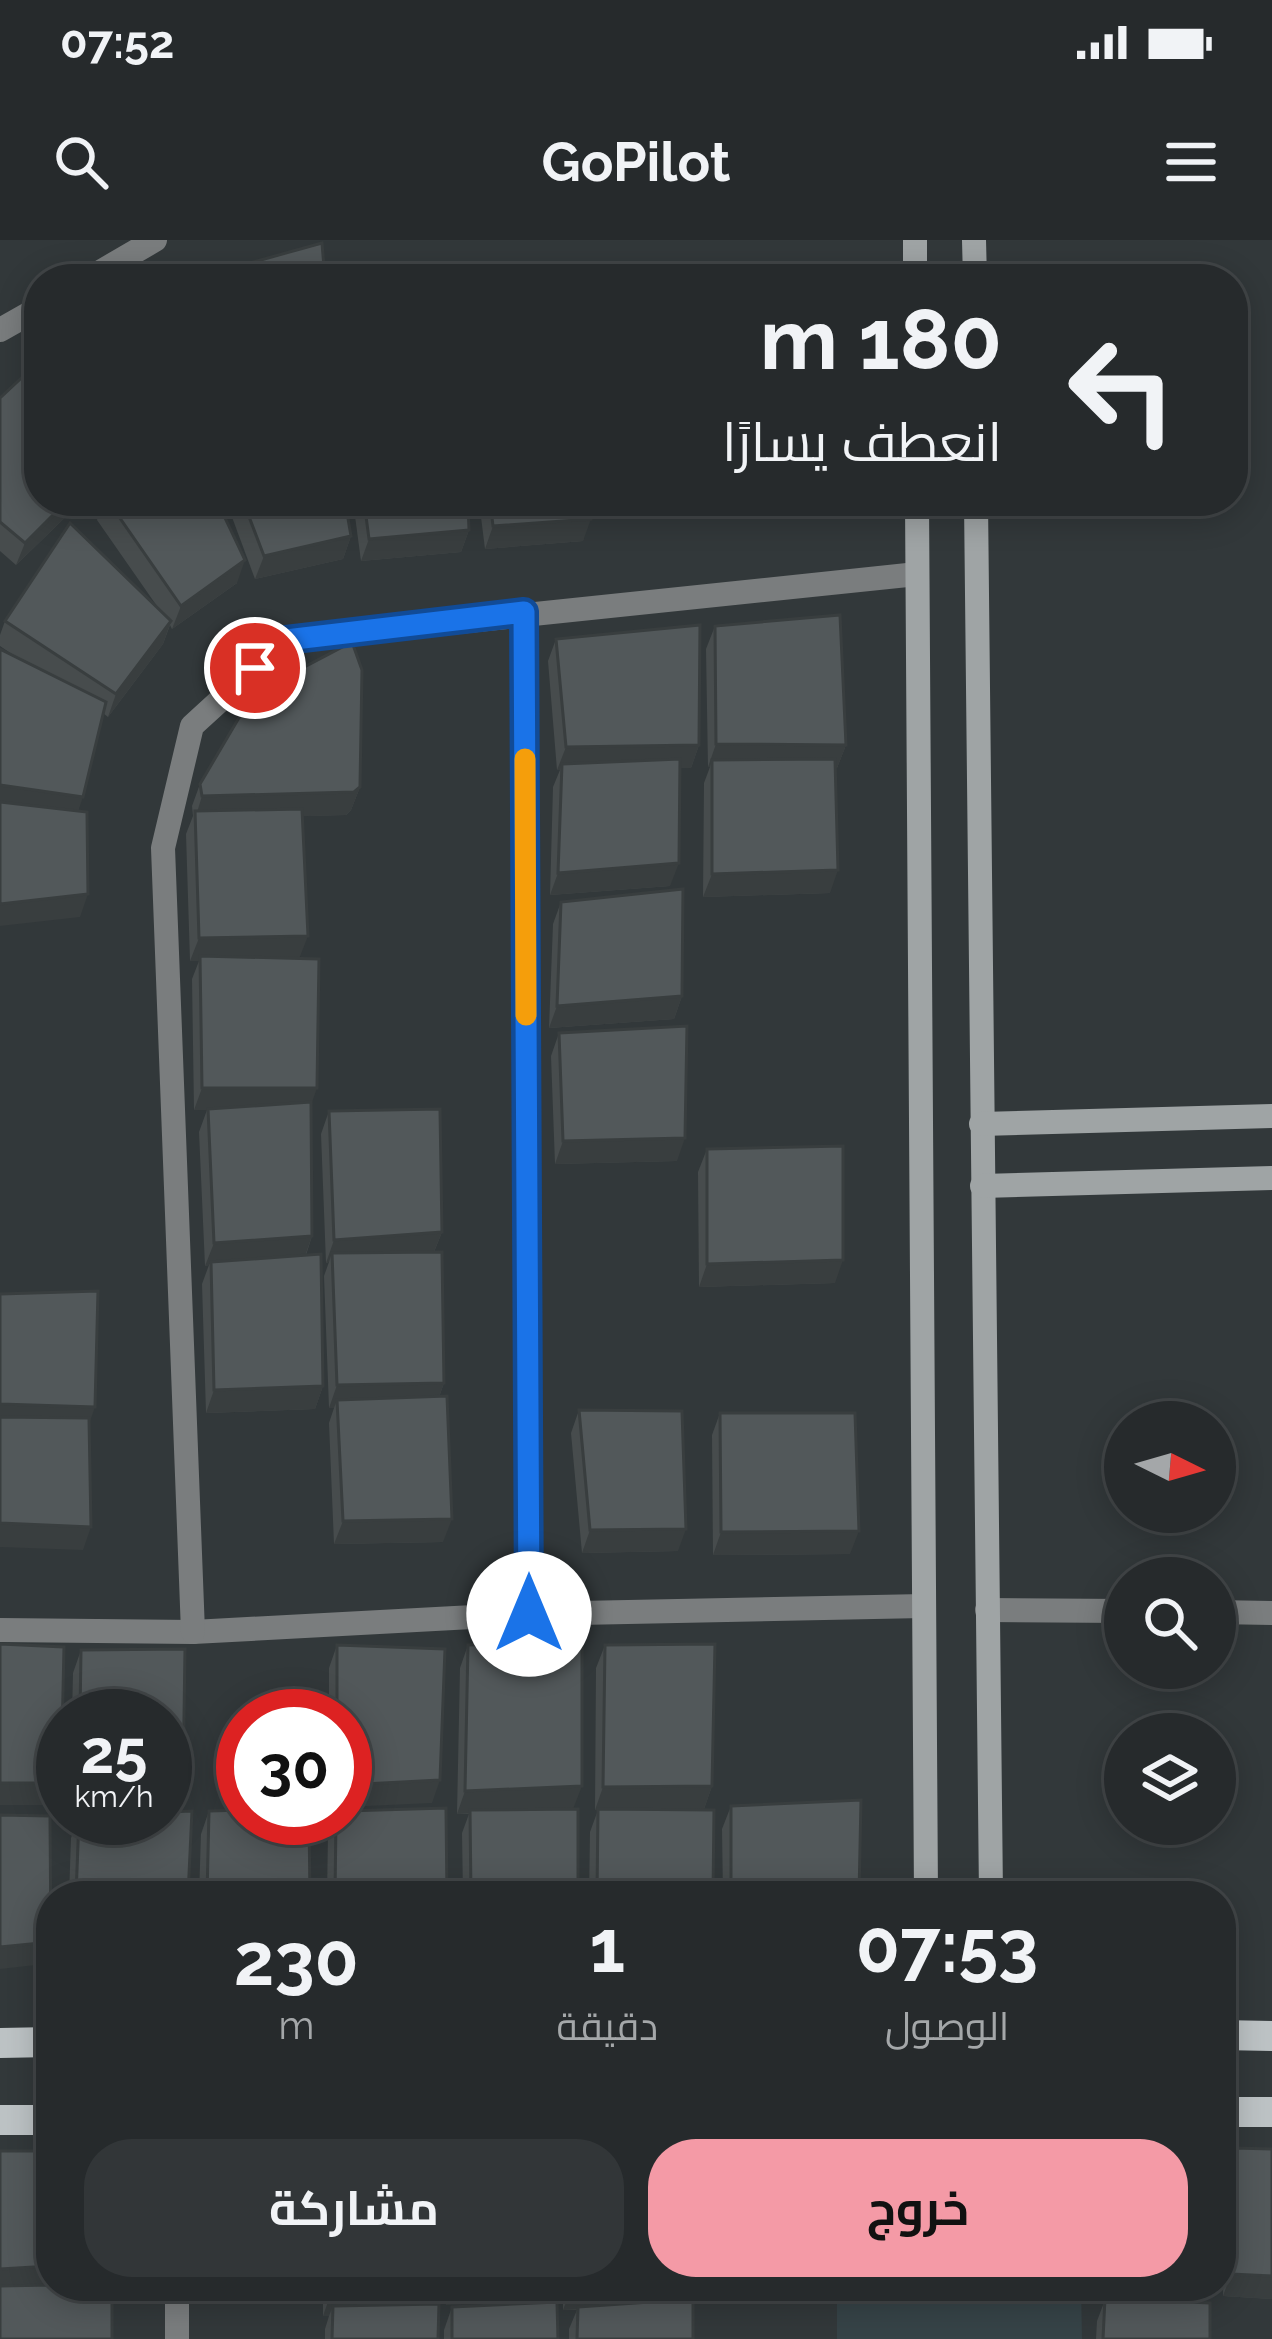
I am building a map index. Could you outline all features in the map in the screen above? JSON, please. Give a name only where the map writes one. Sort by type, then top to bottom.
[{"type":"main road","points":[[1236,2035],[1272,2036]]},
{"type":"main road","points":[[0,2043],[36,2042]]},
{"type":"main road","points":[[1236,2112],[1272,2112]]},
{"type":"main road","points":[[0,2120],[36,2120]]},
{"type":"street","points":[[114,264],[155,240]]},
{"type":"street","points":[[917,516],[926,1881]]},
{"type":"street","points":[[976,516],[991,1881]]},
{"type":"street","points":[[193,1632],[163,848],[191,726],[286,640],[917,574]]},
{"type":"street","points":[[524,612],[529,1614]]},
{"type":"street","points":[[981,1124],[1272,1116]]},
{"type":"street","points":[[982,1186],[1272,1178]]},
{"type":"street","points":[[0,1630],[193,1632],[529,1614],[924,1606]]},
{"type":"street","points":[[987,1610],[1104,1611]]},
{"type":"street","points":[[1236,1612],[1272,1613]]},
{"type":"street","points":[[177,2301],[177,2339]]},
{"type":"shaded area","points":[[837,2301],[1081,2301],[1082,2339],[837,2339]]},
{"type":"building","points":[[322,243],[324,264],[246,264]]},
{"type":"building","points":[[24,376],[24,516],[52,516],[25,543],[0,522],[0,398]]},
{"type":"building","points":[[118,516],[224,516],[245,560],[181,606]]},
{"type":"building","points":[[249,516],[348,516],[351,536],[264,556]]},
{"type":"building","points":[[366,516],[469,516],[469,530],[369,539]]},
{"type":"building","points":[[492,516],[591,516],[591,519],[493,526]]},
{"type":"building","points":[[70,523],[171,621],[116,694],[5,621]]},
{"type":"building","points":[[840,615],[846,745],[716,744],[715,626]]},
{"type":"building","points":[[700,625],[699,745],[566,747],[556,639]]},
{"type":"building","points":[[352,642],[362,670],[360,787],[354,792],[202,796],[200,784],[240,716],[272,684]]},
{"type":"building","points":[[0,649],[106,702],[83,797],[0,785]]},
{"type":"building","points":[[680,759],[679,863],[558,873],[562,764]]},
{"type":"building","points":[[835,759],[838,870],[712,874],[712,760]]},
{"type":"building","points":[[0,802],[87,812],[88,894],[0,904]]},
{"type":"building","points":[[302,809],[308,936],[199,938],[195,811]]},
{"type":"building","points":[[683,889],[682,996],[557,1006],[561,902]]},
{"type":"building","points":[[200,956],[319,959],[317,1088],[202,1088]]},
{"type":"building","points":[[687,1026],[685,1138],[563,1141],[559,1033]]},
{"type":"building","points":[[311,1102],[312,1236],[214,1243],[208,1109]]},
{"type":"building","points":[[440,1109],[442,1232],[334,1240],[329,1111]]},
{"type":"building","points":[[843,1146],[843,1260],[707,1264],[707,1149]]},
{"type":"building","points":[[442,1252],[444,1383],[337,1385],[332,1253]]},
{"type":"building","points":[[321,1254],[323,1386],[214,1390],[211,1262]]},
{"type":"building","points":[[98,1291],[95,1407],[0,1404],[0,1294]]},
{"type":"building","points":[[447,1396],[452,1519],[343,1521],[337,1400]]},
{"type":"building","points":[[579,1410],[682,1411],[686,1529],[590,1530]]},
{"type":"building","points":[[720,1413],[855,1413],[859,1531],[721,1532]]},
{"type":"building","points":[[0,1417],[89,1418],[91,1527],[0,1523]]},
{"type":"building","points":[[582,1642],[582,1786],[465,1791],[468,1645]]},
{"type":"building","points":[[0,1644],[64,1647],[63,1689],[36,1689],[36,1783],[0,1783]]},
{"type":"building","points":[[715,1644],[712,1786],[603,1787],[605,1645]]},
{"type":"building","points":[[337,1645],[445,1649],[440,1780],[372,1784],[372,1689],[337,1689]]},
{"type":"building","points":[[185,1649],[184,1689],[80,1689],[81,1650]]},
{"type":"building","points":[[861,1800],[859,1881],[731,1881],[731,1806]]},
{"type":"building","points":[[446,1808],[447,1881],[335,1881],[336,1845],[372,1845],[372,1810]]},
{"type":"building","points":[[578,1809],[578,1881],[471,1881],[470,1810]]},
{"type":"building","points":[[598,1809],[714,1810],[713,1881],[597,1881]]},
{"type":"building","points":[[209,1811],[216,1811],[216,1845],[309,1845],[310,1881],[207,1881]]},
{"type":"building","points":[[0,1815],[36,1816],[36,1845],[50,1845],[51,1881],[36,1881],[36,1943],[0,1947]]},
{"type":"building","points":[[78,1845],[190,1845],[189,1881],[77,1881]]},
{"type":"building","points":[[1236,2148],[1272,2149],[1272,2276],[1236,2274]]},
{"type":"building","points":[[0,2151],[36,2151],[36,2267],[0,2269]]},
{"type":"building","points":[[36,2285],[36,2301],[112,2301],[112,2339],[0,2339],[0,2286]]},
{"type":"building","points":[[693,2301],[693,2339],[577,2339],[578,2307]]},
{"type":"building","points":[[1105,2301],[1210,2303],[1210,2339],[1103,2339]]},
{"type":"building","points":[[557,2302],[558,2339],[452,2339],[452,2307]]},
{"type":"building","points":[[439,2304],[438,2339],[332,2339],[333,2306]]},
{"type":"slow traffic","points":[[525,759],[526,1015]]},
{"type":"route","points":[[255,668],[286,640],[524,612],[529,1614]]}]
